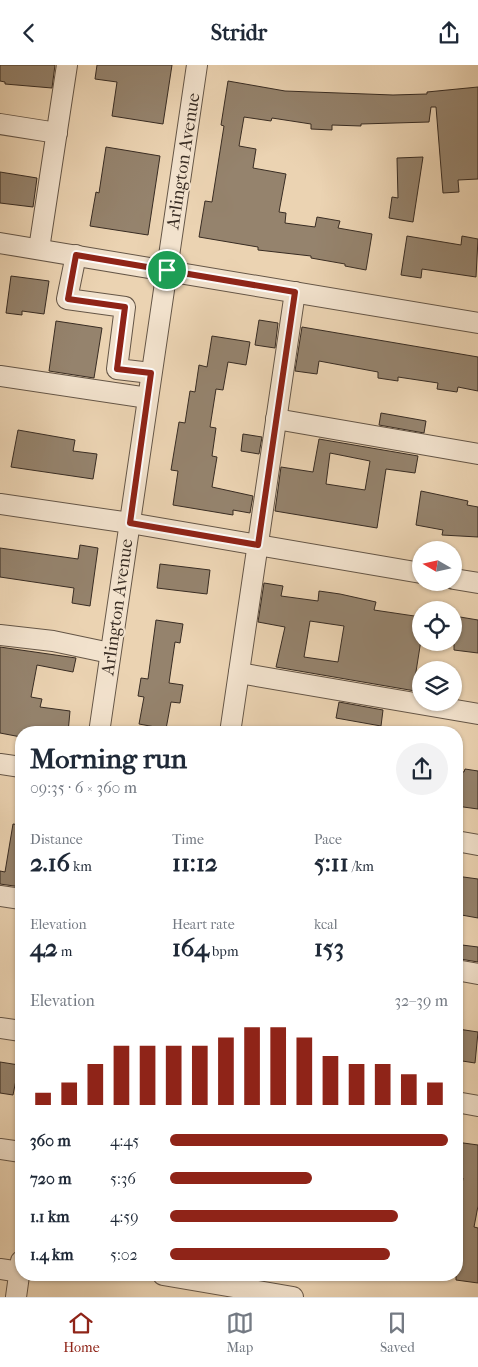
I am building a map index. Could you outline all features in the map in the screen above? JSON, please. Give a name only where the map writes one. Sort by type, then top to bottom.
[{"type":"street","points":[[39,249],[67,65]]},
{"type":"street","name":"Arlington Avenue","points":[[100,726],[197,65]]},
{"type":"street","points":[[0,124],[57,133]]},
{"type":"street","points":[[0,243],[478,323]]},
{"type":"street","points":[[76,255],[68,299],[125,307],[117,369],[151,373]]},
{"type":"street","points":[[231,726],[295,292]]},
{"type":"street","points":[[0,376],[148,398]]},
{"type":"street","points":[[276,419],[478,454]]},
{"type":"street","points":[[0,504],[130,523],[412,571]]},
{"type":"street","points":[[462,580],[478,583]]},
{"type":"street","points":[[0,635],[53,641],[110,653]]},
{"type":"street","points":[[239,673],[478,714]]},
{"type":"street","points":[[0,764],[15,766]]},
{"type":"street","points":[[463,842],[478,845]]},
{"type":"street","points":[[0,896],[15,898]]},
{"type":"street","points":[[463,971],[478,974]]},
{"type":"street","points":[[0,1028],[15,1030]]},
{"type":"street","points":[[463,1103],[478,1106]]},
{"type":"street","points":[[0,1149],[15,1151]]},
{"type":"street","points":[[0,1269],[15,1267]]},
{"type":"street","points":[[16,1297],[18,1281]]},
{"type":"street","points":[[198,1281],[293,1297]]},
{"type":"building","points":[[0,65],[55,65],[52,88],[5,84],[5,82],[0,81]]},
{"type":"building","points":[[97,65],[172,65],[163,124],[112,116],[117,82],[95,79]]},
{"type":"building","points":[[228,81],[285,91],[393,95],[427,94],[427,92],[478,87],[478,179],[458,180],[459,192],[443,193],[436,107],[431,107],[429,122],[361,124],[361,126],[332,125],[332,130],[311,129],[311,124],[272,118],[271,121],[244,117],[239,146],[256,149],[253,168],[286,174],[279,212],[286,213],[285,223],[315,227],[317,217],[340,221],[338,228],[372,234],[366,270],[311,258],[311,256],[258,250],[258,247],[199,237],[205,201],[212,202],[224,126],[221,125]]},
{"type":"building","points":[[106,147],[160,156],[148,235],[90,226],[96,192],[99,193]]},
{"type":"building","points":[[423,157],[413,222],[389,218],[392,197],[398,198],[397,158]]},
{"type":"building","points":[[0,172],[37,178],[33,207],[0,203]]},
{"type":"building","points":[[407,236],[461,245],[462,236],[478,239],[476,277],[422,269],[421,278],[401,275]]},
{"type":"building","points":[[11,276],[49,281],[44,314],[22,311],[22,315],[6,313]]},
{"type":"building","points":[[259,320],[278,323],[275,348],[255,345]]},
{"type":"building","points":[[56,321],[102,328],[94,378],[49,371]]},
{"type":"building","points":[[302,327],[478,357],[478,391],[458,387],[457,392],[437,389],[438,383],[398,377],[398,381],[378,378],[378,372],[319,361],[317,374],[295,371]]},
{"type":"building","points":[[212,336],[250,342],[246,365],[228,362],[223,390],[216,389],[210,427],[216,428],[212,456],[217,457],[212,487],[253,496],[250,513],[233,510],[233,515],[173,505],[178,471],[171,470],[179,422],[185,423],[190,391],[195,392],[199,365],[207,367]]},
{"type":"building","points":[[381,413],[426,421],[424,433],[379,425]]},
{"type":"building","points":[[18,430],[75,440],[73,451],[97,454],[93,479],[11,467]]},
{"type":"building","points":[[243,434],[262,437],[259,454],[241,451]]},
{"type":"building","points":[[319,439],[418,456],[415,473],[386,469],[377,528],[275,511],[281,467],[313,472]],"holes":[[[330,453],[370,461],[365,490],[326,484]]]},
{"type":"building","points":[[421,491],[468,501],[467,505],[478,507],[478,537],[442,535],[443,530],[416,525]]},
{"type":"building","points":[[80,545],[98,548],[90,606],[72,603],[74,588],[0,577],[0,548],[78,559]]},
{"type":"building","points":[[160,564],[210,570],[207,594],[157,588]]},
{"type":"building","points":[[264,583],[283,586],[281,596],[318,601],[319,591],[340,594],[376,602],[374,610],[412,616],[412,651],[419,651],[418,661],[412,661],[412,690],[276,667],[285,627],[258,622]],"holes":[[[310,621],[344,626],[338,662],[304,657]]]},
{"type":"building","points":[[462,617],[478,620],[478,653],[462,651]]},
{"type":"building","points":[[156,620],[183,624],[180,643],[175,642],[169,683],[183,685],[180,703],[171,702],[167,726],[139,724],[144,697],[138,696],[141,678],[148,679]]},
{"type":"building","points":[[0,647],[76,658],[73,672],[37,665],[31,697],[42,699],[40,707],[70,711],[69,726],[15,726],[15,736],[0,733]]},
{"type":"building","points":[[339,702],[383,710],[381,726],[336,718]]},
{"type":"building","points":[[465,769],[478,771],[478,809],[463,807]]},
{"type":"building","points":[[13,824],[15,824],[15,886],[0,884],[0,871],[5,872]]},
{"type":"building","points":[[463,877],[478,879],[478,918],[463,915]]},
{"type":"building","points":[[463,945],[478,947],[478,962],[463,960]]},
{"type":"building","points":[[463,1030],[478,1032],[475,1063],[463,1061]]},
{"type":"building","points":[[0,1062],[15,1064],[13,1095],[0,1093]]},
{"type":"building","points":[[463,1143],[478,1145],[478,1206],[474,1227],[478,1228],[478,1283],[463,1281]]},
{"type":"route","points":[[76,255],[167,270],[295,292],[258,545],[130,523],[151,373],[117,369],[125,307],[68,299],[76,255]]}]
